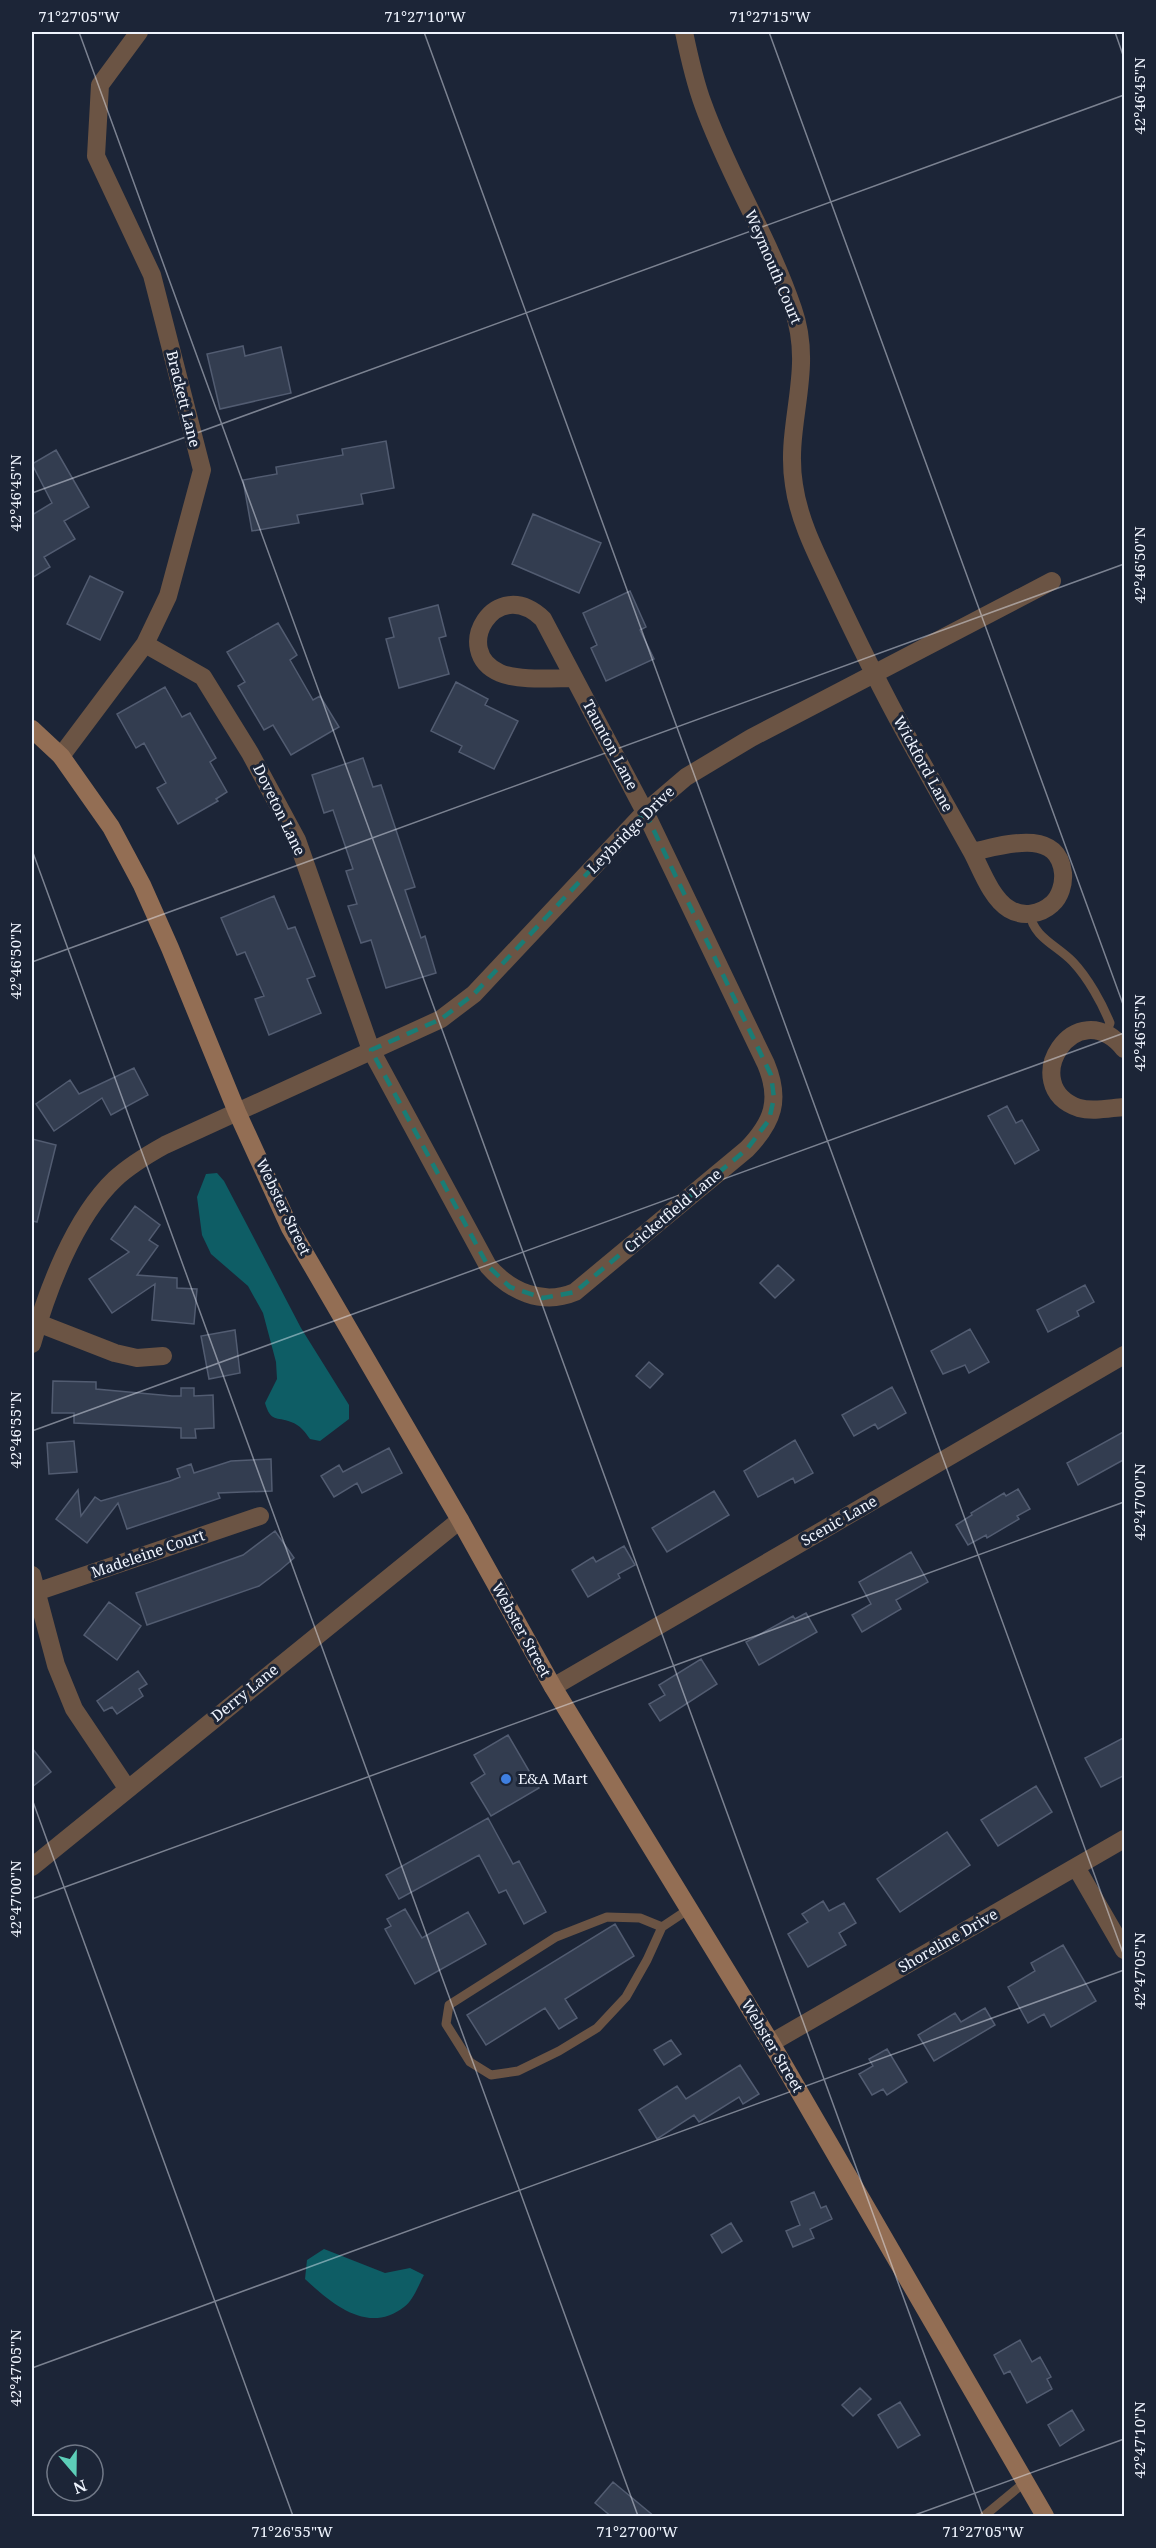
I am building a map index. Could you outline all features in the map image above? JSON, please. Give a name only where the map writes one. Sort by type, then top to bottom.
[{"type":"main road","name":"Webster Street","points":[[32,729],[61,756],[111,826],[141,885],[237,1112],[291,1228],[460,1520],[553,1687],[771,2043],[1045,2517]]},
{"type":"street","name":"Brackett Lane","points":[[61,756],[144,644],[168,596],[201,470],[152,275],[96,156],[100,85],[139,32]]},
{"type":"street","name":"Weymouth Court","points":[[684,32],[703,103],[794,309],[803,361],[791,461],[794,488],[812,544],[874,675]]},
{"type":"street","name":"Leybridge Drive","points":[[32,1344],[38,1323],[76,1234],[94,1204],[114,1180],[136,1161],[165,1145],[441,1019],[474,994],[664,794],[717,757],[1052,582]]},
{"type":"street","name":"Taunton Lane","points":[[574,678],[511,676],[490,668],[479,649],[478,638],[481,626],[488,615],[498,608],[517,605],[534,610],[543,619],[645,812]]},
{"type":"street","name":"Doveton Lane","points":[[144,644],[203,677],[250,753],[297,840],[371,1050]]},
{"type":"street","name":"Wickford Lane","points":[[874,675],[999,900],[1008,908],[1019,913],[1030,914]]},
{"type":"street","name":"Cricketfield Lane","points":[[371,1050],[488,1266],[510,1287],[543,1298],[562,1297],[575,1292],[747,1149],[763,1131],[773,1110],[771,1075],[645,812]]},
{"type":"street","points":[[972,852],[1029,841],[1041,843],[1051,850],[1059,859],[1063,871],[1060,895],[1042,911],[1030,914]]},
{"type":"street","points":[[1125,1049],[1106,1033],[1086,1031],[1068,1037],[1059,1047],[1053,1058],[1051,1070],[1053,1083],[1068,1103],[1093,1110],[1125,1107]]},
{"type":"street","points":[[38,1323],[137,1358],[163,1356]]},
{"type":"street","name":"Scenic Lane","points":[[553,1687],[1125,1355]]},
{"type":"street","name":"Madeleine Court","points":[[34,1584],[260,1516]]},
{"type":"street","name":"Derry Lane","points":[[32,1867],[460,1520]]},
{"type":"street","points":[[34,1584],[56,1665],[74,1709],[127,1788]]},
{"type":"street","name":"Shoreline Drive","points":[[771,2043],[1125,1839]]},
{"type":"street","points":[[1076,1867],[1125,1950]]},
{"type":"lane","points":[[1030,914],[1034,928],[1074,963],[1083,976],[1110,1023],[1106,1033]]},
{"type":"lane","points":[[662,1927],[640,1918],[607,1917],[556,1937],[449,2005],[447,2024],[470,2062],[491,2075],[518,2071],[559,2051],[597,2028],[626,1997],[662,1927],[689,1909]]},
{"type":"lane","points":[[984,2517],[1025,2481]]},
{"type":"highlighted area","points":[[645,812],[771,1075],[774,1098],[769,1120],[747,1149],[575,1292],[543,1298],[510,1287],[488,1266],[371,1050],[441,1019],[474,994]]},
{"type":"shaded area","points":[[217,1173],[224,1181],[301,1328],[349,1405],[349,1419],[320,1441],[310,1439],[294,1423],[275,1418],[269,1414],[267,1409],[265,1403],[277,1379],[276,1362],[263,1313],[248,1286],[211,1254],[202,1235],[197,1197],[206,1174]]},
{"type":"shaded area","points":[[324,2249],[385,2273],[410,2268],[424,2275],[413,2297],[404,2307],[391,2315],[377,2318],[364,2317],[339,2306],[305,2279],[307,2260]]},
{"type":"building","points":[[243,346],[245,356],[281,347],[291,393],[220,409],[207,354]]},
{"type":"building","points":[[386,441],[394,488],[361,494],[363,504],[297,515],[299,523],[252,531],[243,480],[277,474],[276,467],[343,455],[342,449]]},
{"type":"building","points":[[56,450],[89,507],[64,521],[75,539],[44,557],[50,567],[32,578],[32,515],[52,503],[32,464]]},
{"type":"building","points":[[533,514],[601,543],[579,593],[512,564]]},
{"type":"building","points":[[90,576],[123,592],[100,640],[67,624]]},
{"type":"building","points":[[630,591],[646,627],[640,630],[654,659],[606,681],[591,648],[597,645],[583,613]]},
{"type":"building","points":[[438,605],[446,636],[439,638],[449,674],[399,688],[386,639],[394,637],[389,618]]},
{"type":"building","points":[[278,623],[297,655],[290,660],[313,700],[320,696],[339,727],[291,755],[273,725],[264,730],[238,686],[245,682],[227,652]]},
{"type":"building","points":[[456,682],[488,699],[485,705],[518,721],[494,769],[459,752],[462,746],[431,731]]},
{"type":"building","points":[[165,687],[182,717],[190,713],[216,758],[210,762],[227,792],[216,799],[218,801],[178,824],[157,788],[166,783],[144,743],[136,748],[117,714]]},
{"type":"building","points":[[363,758],[373,787],[381,785],[415,887],[405,890],[421,938],[425,936],[436,973],[386,988],[371,940],[361,943],[348,906],[357,904],[346,871],[353,869],[333,810],[324,813],[312,775]]},
{"type":"building","points":[[274,896],[288,929],[295,927],[315,976],[307,979],[321,1013],[269,1035],[255,999],[264,996],[245,952],[237,955],[221,918]]},
{"type":"building","points":[[134,1068],[148,1095],[111,1115],[102,1098],[54,1131],[36,1104],[70,1080],[79,1094]]},
{"type":"building","points":[[1007,1106],[1016,1123],[1022,1120],[1039,1150],[1015,1164],[988,1116]]},
{"type":"building","points":[[32,1139],[56,1145],[37,1222],[32,1221]]},
{"type":"building","points":[[135,1206],[160,1225],[149,1240],[158,1246],[137,1275],[177,1278],[177,1288],[197,1289],[194,1324],[152,1320],[155,1284],[112,1313],[89,1279],[129,1252],[111,1239]]},
{"type":"building","points":[[778,1265],[794,1280],[775,1298],[760,1283]]},
{"type":"building","points":[[1085,1285],[1094,1302],[1077,1311],[1079,1316],[1048,1332],[1037,1310]]},
{"type":"building","points":[[970,1329],[989,1362],[969,1373],[965,1365],[943,1374],[931,1351]]},
{"type":"building","points":[[235,1330],[240,1373],[209,1379],[201,1336]]},
{"type":"building","points":[[649,1362],[663,1374],[650,1388],[636,1376]]},
{"type":"building","points":[[53,1381],[96,1382],[96,1389],[172,1396],[181,1396],[181,1388],[194,1388],[194,1396],[213,1395],[214,1428],[195,1429],[196,1438],[181,1438],[181,1428],[74,1423],[74,1413],[52,1413]]},
{"type":"building","points":[[892,1387],[906,1413],[878,1429],[875,1424],[854,1436],[842,1415]]},
{"type":"building","points":[[1125,1431],[1125,1459],[1078,1485],[1067,1463]]},
{"type":"building","points":[[795,1440],[813,1473],[795,1483],[793,1478],[758,1497],[744,1471]]},
{"type":"building","points":[[74,1441],[77,1472],[49,1474],[47,1443]]},
{"type":"building","points":[[389,1448],[402,1473],[362,1493],[357,1483],[334,1497],[321,1476],[339,1465],[343,1472]]},
{"type":"building","points":[[271,1459],[272,1491],[218,1493],[220,1498],[127,1529],[118,1503],[87,1543],[56,1519],[78,1490],[81,1516],[95,1497],[101,1501],[170,1481],[180,1477],[177,1469],[191,1464],[194,1473],[231,1461]]},
{"type":"building","points":[[1018,1489],[1030,1509],[1017,1516],[1019,1519],[987,1538],[986,1535],[968,1545],[956,1525],[1004,1493],[1006,1496]]},
{"type":"building","points":[[714,1491],[729,1515],[667,1552],[652,1528]]},
{"type":"building","points":[[275,1531],[294,1558],[259,1586],[147,1625],[136,1593],[243,1555]]},
{"type":"building","points":[[624,1546],[635,1565],[618,1574],[620,1578],[588,1597],[572,1570],[593,1557],[596,1562]]},
{"type":"building","points":[[911,1552],[928,1582],[896,1600],[901,1609],[862,1632],[852,1615],[871,1604],[859,1582]]},
{"type":"building","points":[[109,1602],[141,1626],[117,1660],[84,1635]]},
{"type":"building","points":[[806,1613],[817,1632],[759,1665],[746,1642],[793,1616],[795,1619]]},
{"type":"building","points":[[701,1659],[717,1684],[660,1721],[649,1704],[665,1695],[659,1685]]},
{"type":"building","points":[[138,1671],[147,1684],[139,1689],[143,1696],[117,1714],[112,1707],[104,1711],[97,1701]]},
{"type":"building","name":"E&A Mart","points":[[508,1735],[539,1788],[491,1816],[471,1783],[485,1774],[474,1755]]},
{"type":"building","points":[[1125,1737],[1125,1775],[1101,1787],[1085,1758]]},
{"type":"building","points":[[32,1748],[51,1772],[32,1787]]},
{"type":"building","points":[[1036,1786],[1052,1812],[998,1846],[981,1820]]},
{"type":"building","points":[[488,1818],[513,1864],[519,1861],[546,1912],[524,1924],[506,1890],[499,1893],[479,1855],[399,1899],[386,1875]]},
{"type":"building","points":[[947,1832],[970,1865],[900,1912],[877,1879]]},
{"type":"building","points":[[823,1901],[829,1911],[844,1903],[856,1923],[839,1933],[846,1945],[808,1967],[788,1934],[808,1922],[802,1914]]},
{"type":"building","points":[[405,1909],[422,1938],[468,1912],[486,1944],[415,1984],[385,1929],[391,1926],[387,1919]]},
{"type":"building","points":[[615,1924],[634,1956],[565,1999],[577,2018],[559,2029],[545,2008],[486,2045],[467,2015]]},
{"type":"building","points":[[1063,1945],[1096,2001],[1051,2027],[1044,2014],[1028,2023],[1008,1987],[1035,1971],[1031,1963]]},
{"type":"building","points":[[985,2008],[995,2025],[934,2061],[918,2035],[955,2013],[961,2022]]},
{"type":"building","points":[[671,2040],[681,2054],[664,2065],[654,2050]]},
{"type":"building","points":[[887,2049],[907,2082],[887,2095],[883,2089],[872,2095],[859,2074],[873,2066],[869,2059]]},
{"type":"building","points":[[740,2065],[759,2094],[743,2104],[739,2097],[699,2122],[694,2115],[657,2139],[639,2110],[677,2086],[686,2099]]},
{"type":"building","points":[[814,2192],[821,2208],[826,2206],[832,2219],[810,2229],[814,2238],[793,2247],[786,2231],[800,2225],[791,2202]]},
{"type":"building","points":[[731,2223],[742,2241],[722,2253],[711,2235]]},
{"type":"building","points":[[1020,2340],[1032,2362],[1040,2357],[1051,2377],[1047,2379],[1052,2389],[1027,2403],[1010,2371],[1004,2374],[994,2355]]},
{"type":"building","points":[[860,2388],[871,2399],[853,2416],[842,2405]]},
{"type":"building","points":[[900,2402],[920,2435],[898,2448],[878,2415]]},
{"type":"building","points":[[1072,2410],[1084,2430],[1060,2446],[1048,2425]]},
{"type":"building","points":[[613,2482],[655,2517],[612,2517],[595,2503]]},
{"type":"place","name":"E&A Mart","points":[[506,1779]]}]
